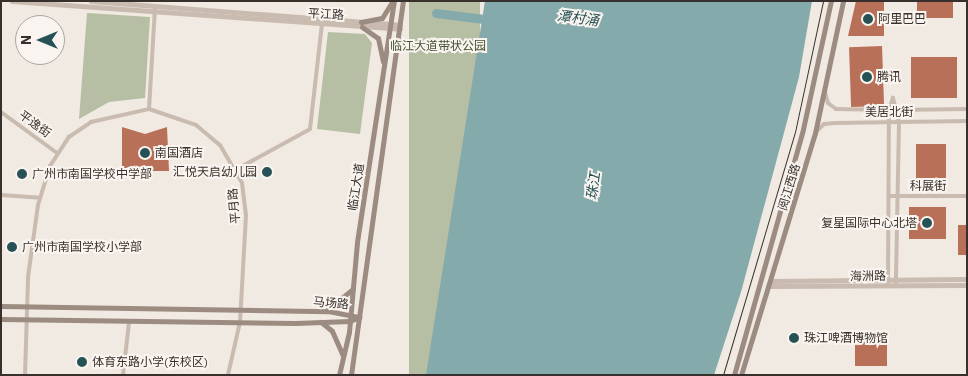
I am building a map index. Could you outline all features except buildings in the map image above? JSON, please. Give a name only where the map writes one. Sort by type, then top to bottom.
[{"type":"main road","points":[[362,24],[382,18],[393,1]]},
{"type":"main road","name":"临江大道","points":[[339,375],[344,358],[350,321],[358,242],[391,26],[393,1]]},
{"type":"main road","name":"临江大道","points":[[351,375],[404,1]]},
{"type":"main road","name":"阅江西路","points":[[734,375],[803,129],[831,1]]},
{"type":"main road","name":"阅江西路","points":[[741,375],[815,133],[844,1]]},
{"type":"main road","points":[[362,24],[374,33],[382,44],[384,73]]},
{"type":"main road","points":[[380,98],[388,94],[390,99]]},
{"type":"main road","points":[[358,242],[362,248],[370,242]]},
{"type":"main road","points":[[344,358],[332,332],[321,322],[326,317],[322,311],[334,307],[353,290]]},
{"type":"main road","name":"马场路","points":[[1,306],[322,311],[350,313],[359,318]]},
{"type":"main road","name":"马场路","points":[[1,319],[129,322],[321,322],[350,321],[359,318]]},
{"type":"street","name":"平江路","points":[[12,1],[155,9],[400,27]]},
{"type":"street","name":"平江路","points":[[91,1],[155,9],[322,24],[362,24]]},
{"type":"street","points":[[25,375],[25,307],[40,198],[57,152],[75,131],[91,122],[149,109],[155,9]]},
{"type":"street","points":[[237,169],[310,129],[322,24]]},
{"type":"street","name":"美居北街","points":[[825,90],[828,103],[836,109],[967,109]]},
{"type":"street","points":[[888,283],[889,110],[892,98],[899,122],[896,283]]},
{"type":"street","name":"平月路","points":[[149,109],[196,125],[220,145],[237,169],[246,215],[240,322],[228,375]]},
{"type":"street","name":"平逸街","points":[[1,112],[57,152]]},
{"type":"street","name":"美居北街","points":[[815,133],[828,123],[967,122]]},
{"type":"street","points":[[1,195],[40,198]]},
{"type":"street","name":"科展街","points":[[890,196],[967,196]]},
{"type":"street","name":"海洲路","points":[[770,283],[896,283],[967,279]]},
{"type":"street","name":"海洲路","points":[[934,282],[967,285]]},
{"type":"street","points":[[123,375],[129,322]]},
{"type":"green space","name":"临江大道带状公园","points":[[409,1],[480,1],[480,375],[409,375]]},
{"type":"green space","points":[[87,13],[150,17],[145,98],[109,102],[79,119]]},
{"type":"green space","points":[[328,32],[365,34],[372,43],[360,134],[317,129]]},
{"type":"water","name":"珠江","points":[[485,1],[812,1],[799,77],[741,292],[714,375],[426,375]]},
{"type":"waterway","name":"潭村涌","points":[[436,13],[492,20]]},
{"type":"tram line","points":[[723,375],[795,132],[823,1]]},
{"type":"place","name":"阿里巴巴","points":[[868,19]]},
{"type":"place","name":"腾讯","points":[[867,77]]},
{"type":"place","name":"南国酒店","points":[[145,153]]},
{"type":"place","name":"汇悦天启幼儿园","points":[[267,172]]},
{"type":"place","name":"广州市南国学校中学部","points":[[22,174]]},
{"type":"place","name":"复星国际中心北塔","points":[[927,223]]},
{"type":"place","name":"广州市南国学校小学部","points":[[12,247]]},
{"type":"place","name":"珠江啤酒博物馆","points":[[794,338]]},
{"type":"place","name":"体育东路小学(东校区)","points":[[82,362]]}]
